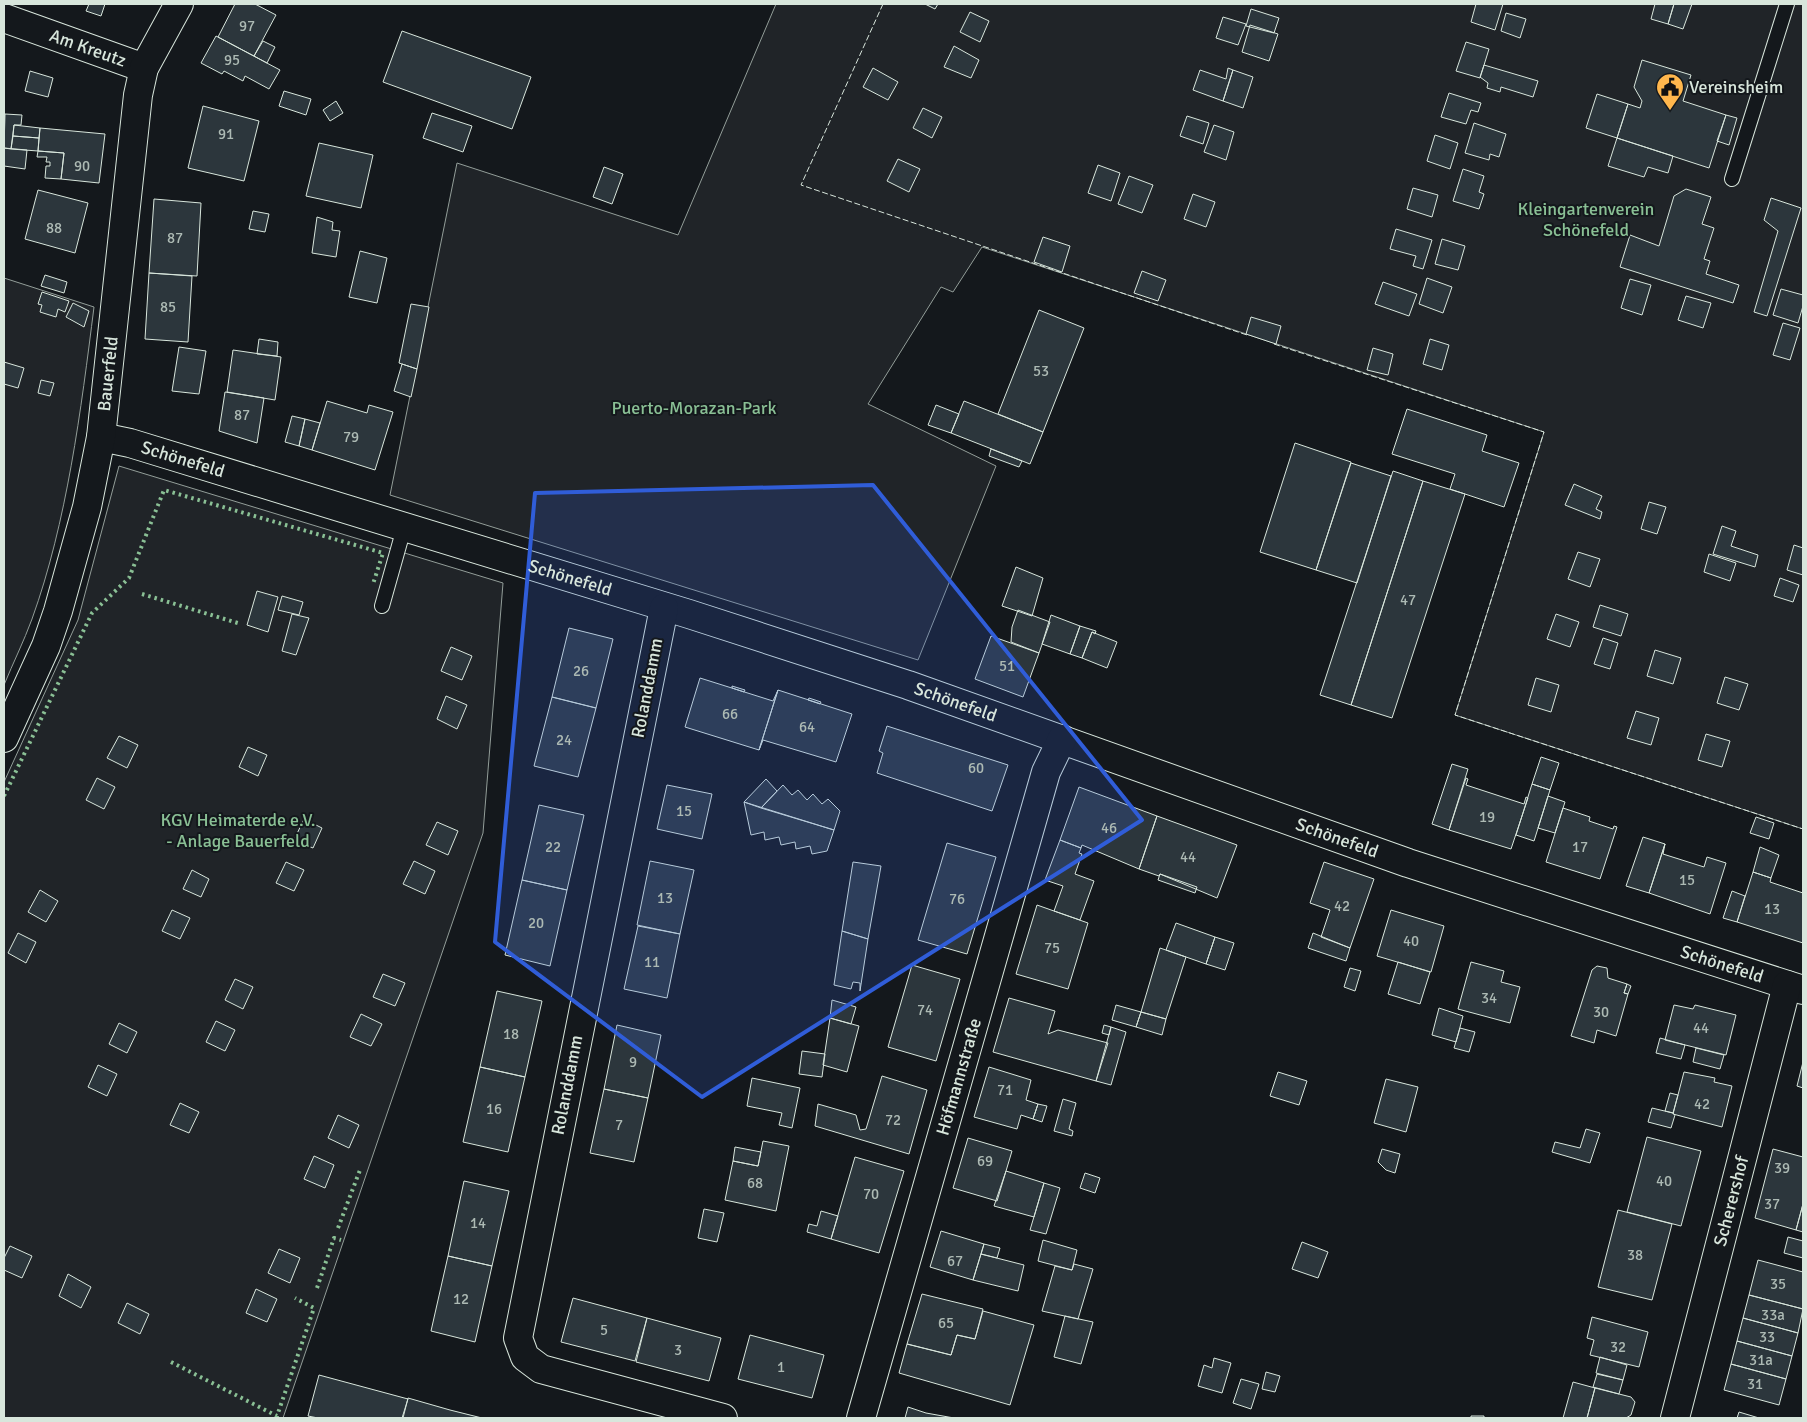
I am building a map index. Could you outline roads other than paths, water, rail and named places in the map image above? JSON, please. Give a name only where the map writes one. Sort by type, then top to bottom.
[{"type":"street","name":"Bauerfeld","points":[[4,738],[46,646],[58,611],[87,507],[101,437],[137,103],[144,68],[179,4]]},
{"type":"street","name":"Am Kreutz","points":[[4,18],[144,68]]},
{"type":"street","name":"Schönefeld","points":[[101,437],[130,443],[908,685],[1062,738],[1234,802],[1408,863],[1795,988]]},
{"type":"street","name":"Rolanddamm","points":[[664,608],[518,1338],[525,1357],[540,1369],[723,1418]]},
{"type":"street","name":"Höfmannstraße","points":[[861,1418],[1046,772],[1062,738]]},
{"type":"street","name":"Scherershof","points":[[1675,1418],[1795,988]]},
{"type":"lane","points":[[1732,180],[1787,4]]},
{"type":"lane","points":[[382,606],[404,528]]},
{"type":"place","name":"Vereinsheim","points":[[1670,111]]},
{"type":"park label","name":"Kleingartenverein Schönefeld","points":[[1586,219]]},
{"type":"park label","name":"Puerto-Morazan-Park","points":[[694,408]]},
{"type":"park label","name":"KGV Heimaterde e.V. - Anlage Bauerfeld","points":[[238,830]]}]
